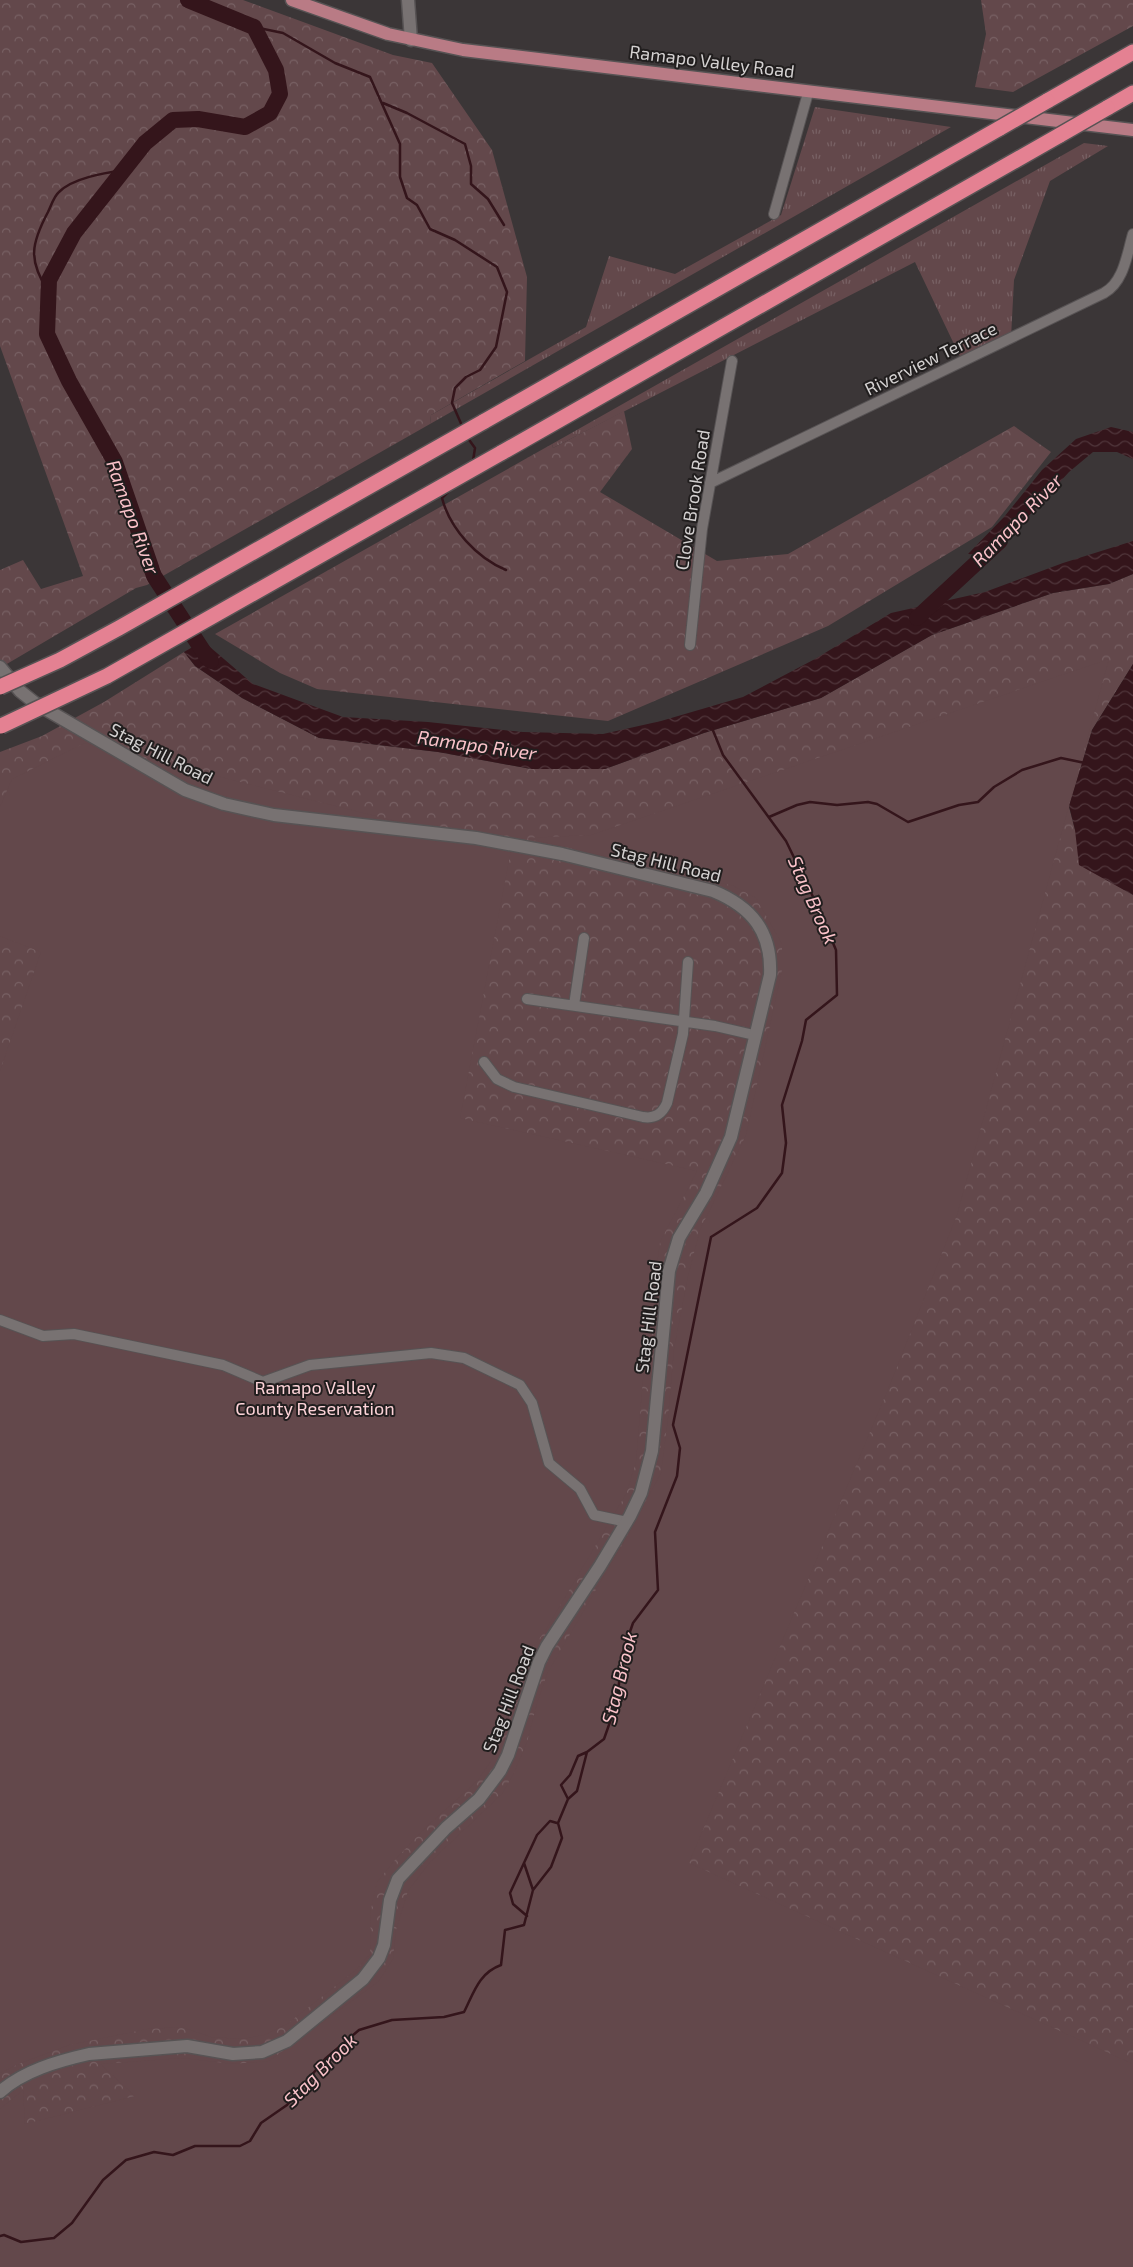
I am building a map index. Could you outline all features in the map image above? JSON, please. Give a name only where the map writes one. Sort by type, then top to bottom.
[{"type":"highway","points":[[0,688],[60,660],[120,628],[1133,52]]},
{"type":"highway","points":[[1,726],[107,676],[1133,93]]},
{"type":"main road","name":"Ramapo Valley Road","points":[[292,0],[388,34],[463,50],[808,93],[1133,130]]},
{"type":"street","points":[[408,0],[411,40]]},
{"type":"street","points":[[774,214],[808,93]]},
{"type":"street","name":"Riverview Terrace","points":[[710,483],[1104,293],[1115,285],[1120,277],[1133,234]]},
{"type":"street","name":"Clove Brook Road","points":[[690,645],[702,529],[732,361]]},
{"type":"street","name":"Stag Hill Road","points":[[0,667],[20,691],[56,717],[185,790],[224,804],[274,815],[476,838],[543,850],[703,889],[724,896],[744,909],[761,930],[771,956],[770,975],[754,1035],[731,1137],[712,1180],[680,1238],[669,1271],[652,1451],[641,1493],[627,1522],[539,1662],[508,1755],[500,1771],[479,1799],[446,1828],[398,1879],[390,1900],[384,1945],[375,1964],[363,1979],[288,2041],[262,2052],[233,2054],[186,2046],[88,2054],[53,2064],[28,2074],[0,2092]]},
{"type":"street","points":[[574,1005],[584,938]]},
{"type":"street","points":[[484,1062],[497,1079],[514,1087],[652,1118],[660,1114],[667,1103],[683,1034],[688,962]]},
{"type":"street","points":[[527,998],[684,1021],[754,1035]]},
{"type":"street","points":[[0,1320],[43,1336],[74,1334],[223,1365],[263,1382],[310,1365],[431,1353],[464,1358],[520,1385],[532,1403],[548,1463],[580,1489],[594,1515],[627,1522]]},
{"type":"green space","points":[[0,0],[243,0],[393,55],[432,63],[492,150],[527,277],[525,361],[431,415],[430,424],[147,585],[136,588],[0,668],[0,570],[23,560],[41,589],[83,576],[0,346]]},
{"type":"green space","points":[[981,0],[1133,0],[1133,26],[1013,92],[975,87],[986,34]]},
{"type":"green space","points":[[815,107],[951,127],[430,424],[431,415],[586,327],[609,256],[675,274],[781,215]]},
{"type":"green space","points":[[1084,143],[1108,146],[1050,181],[1014,280],[1011,338],[963,363],[915,262],[553,448],[552,444]]},
{"type":"green space","points":[[624,411],[632,449],[600,492],[717,561],[788,554],[1014,426],[1051,452],[992,527],[828,626],[608,721],[317,689],[280,673],[215,634],[552,444],[553,448]]},
{"type":"green space","points":[[1133,574],[1133,664],[1092,730],[1069,807],[1075,830],[1113,883],[1133,895],[1133,2267],[0,2267],[0,752],[42,736],[104,702],[184,652],[195,666],[242,698],[319,738],[438,752],[531,769],[605,769],[704,733],[821,698],[932,635],[1053,593],[1109,584]]},
{"type":"green space","points":[[1109,659],[957,1215],[891,1382],[689,1863],[1133,2064],[1133,2267],[0,2267],[0,2109],[23,2090],[25,2124],[135,2096],[100,2064],[182,2058],[233,2064],[269,2061],[378,1982],[393,1959],[396,1930],[408,1891],[430,1862],[502,1794],[514,1773],[527,1742],[538,1700],[548,1672],[625,1540],[661,1473],[674,1349],[688,1276],[700,1230],[746,1135],[782,970],[782,944],[756,898],[734,886],[526,838],[591,835]]},
{"type":"green space","name":"Ramapo Valley County Reservation","points":[[85,743],[511,850],[460,1118],[697,1171],[660,1242],[645,1355],[636,1462],[626,1494],[545,1631],[527,1655],[508,1719],[493,1758],[478,1780],[422,1831],[377,1882],[371,1909],[370,1954],[357,1969],[287,2024],[264,2035],[242,2039],[211,2037],[182,2027],[147,2029],[69,2045],[0,2073],[0,1071],[41,952],[0,936],[0,807],[12,779]]},
{"type":"water","points":[[1111,427],[1133,432],[1133,459],[1117,452],[1093,452],[1069,472],[992,556],[968,554],[1004,517],[1042,470],[1076,439]]},
{"type":"water","points":[[1133,541],[1133,574],[1109,584],[1053,593],[932,635],[821,698],[704,733],[605,769],[531,769],[438,752],[319,738],[242,698],[195,666],[184,652],[203,641],[253,684],[343,717],[428,722],[523,732],[603,734],[661,721],[743,697],[815,659],[891,613],[985,592],[1063,563]]},
{"type":"water","points":[[1133,664],[1133,895],[1079,865],[1075,830],[1069,806],[1092,730]]},
{"type":"waterway","name":"Ramapo River","points":[[188,0],[254,27],[276,70],[280,94],[270,113],[245,127],[198,119],[173,120],[145,143],[74,233],[49,280],[47,334],[69,381],[115,462],[154,576],[211,661]]},
{"type":"waterway","points":[[254,27],[283,33],[335,63],[370,77],[400,144],[400,177],[407,198],[417,205],[430,229],[455,240],[497,267],[507,292],[496,347],[480,370],[466,377],[455,388],[452,403],[463,428]]},
{"type":"waterway","points":[[383,103],[407,113],[465,144],[471,166],[471,184],[488,199],[504,225]]},
{"type":"waterway","points":[[48,291],[37,270],[34,252],[38,233],[56,196],[72,183],[124,170]]},
{"type":"waterway","points":[[467,437],[475,448],[473,461]]},
{"type":"waterway","points":[[450,490],[442,498],[451,521],[475,550],[495,565],[506,570]]},
{"type":"waterway","name":"Ramapo River","points":[[917,618],[1000,541]]},
{"type":"waterway","name":"Stag Brook","points":[[0,2236],[4,2235],[21,2242],[54,2238],[72,2223],[103,2180],[126,2160],[154,2152],[173,2155],[195,2146],[240,2146],[250,2141],[261,2123],[287,2105],[325,2059],[359,2030],[392,2020],[444,2017],[464,2012],[482,1978],[501,1965],[505,1930],[524,1925],[533,1890],[551,1867],[562,1838],[558,1823],[568,1799],[577,1791],[587,1752],[604,1739],[617,1702],[622,1655],[633,1623],[658,1590],[655,1532],[677,1476],[680,1448],[673,1425],[711,1237],[757,1208],[782,1173],[786,1143],[782,1105],[802,1041],[806,1020],[837,995],[836,950],[816,903],[786,841],[723,755],[712,728]]},
{"type":"waterway","points":[[769,817],[797,805],[810,802],[837,805],[868,802],[877,804],[908,822],[959,805],[978,802],[994,787],[1022,770],[1061,758],[1085,763]]},
{"type":"waterway","points":[[568,1799],[561,1785],[570,1775],[578,1756],[587,1752]]},
{"type":"waterway","points":[[527,1916],[513,1904],[510,1893],[537,1835],[550,1821],[557,1823]]},
{"type":"waterway","points":[[524,1863],[533,1890]]}]
